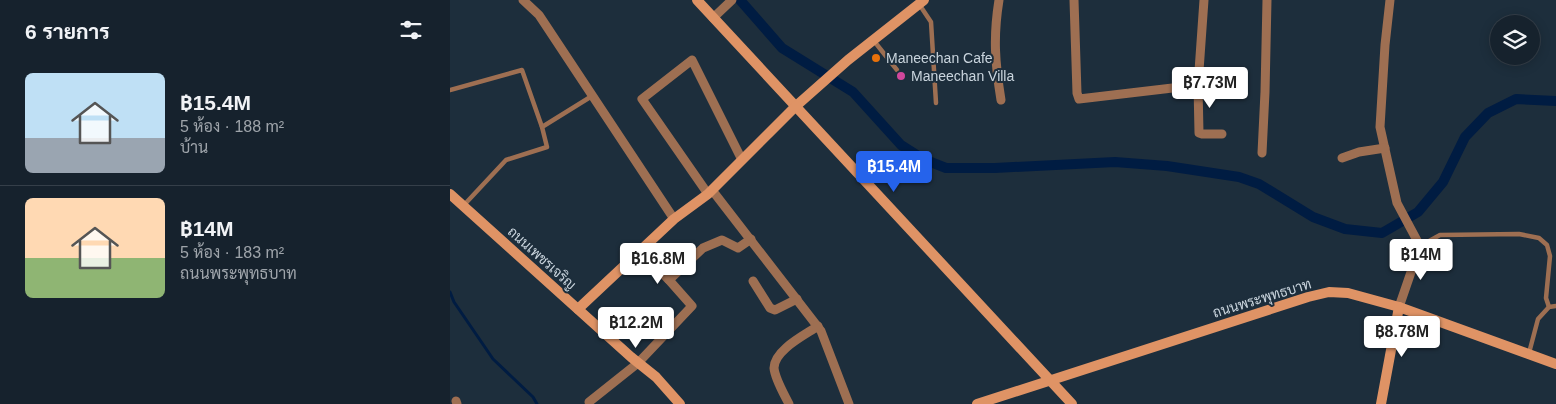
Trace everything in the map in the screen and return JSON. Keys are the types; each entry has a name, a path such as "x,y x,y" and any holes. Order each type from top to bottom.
{"street":[{"path":"523,0 539,15 674,219"},
{"path":"696,0 716,15 796,106 1072,404"},
{"path":"716,15 732,0"},
{"path":"999,0 994,58 1001,100"},
{"path":"1074,0 1077,94 1079,99 1198,85"},
{"path":"1204,0 1198,85 1200,133 1222,134"},
{"path":"1262,153 1266,92 1267,0"},
{"path":"1381,404 1399,307 1420,246 1397,203 1380,127 1390,0"},
{"path":"578,309 674,219 710,192 796,106 848,60 921,2"},
{"path":"742,160 692,60 642,99 710,192 751,239 818,326 849,404"},
{"path":"1342,158 1359,152 1385,148"},
{"name":"ถนนเพชรเจริญ","path":"450,194 656,377 680,404"},
{"path":"669,280 709,244 722,240 738,248 751,239"},
{"path":"589,402 638,363 692,306 641,251"},
{"path":"753,281 770,308 775,310 797,299"},
{"name":"ถนนพระพุทธบาท","path":"976,404 1308,296 1329,292 1348,293 1399,307 1556,364"},
{"path":"789,404 774,370 777,357 787,347 818,326"}],"lane":[{"path":"921,2 931,22 936,103"},
{"path":"873,40 897,70"},
{"path":"450,90 522,70 547,147 506,160 463,206"},
{"path":"542,127 592,95"},
{"path":"1420,246 1440,235 1519,234 1539,238 1548,245 1550,256 1546,298 1548,307"},
{"path":"1529,354 1538,319 1548,307 1556,306"}],"waterway":[{"path":"740,0 782,48 853,92 901,145 923,159 946,168 995,168 1115,162 1167,166 1239,177 1259,184 1313,217 1345,229 1382,233 1418,212 1443,182 1465,137 1488,113 1516,99 1556,101"},
{"path":"450,292 454,302 493,359 533,397 537,404"}],"place":[{"name":"Maneechan Cafe","path":"876,58"},
{"name":"Maneechan Villa","path":"901,76"}]}
